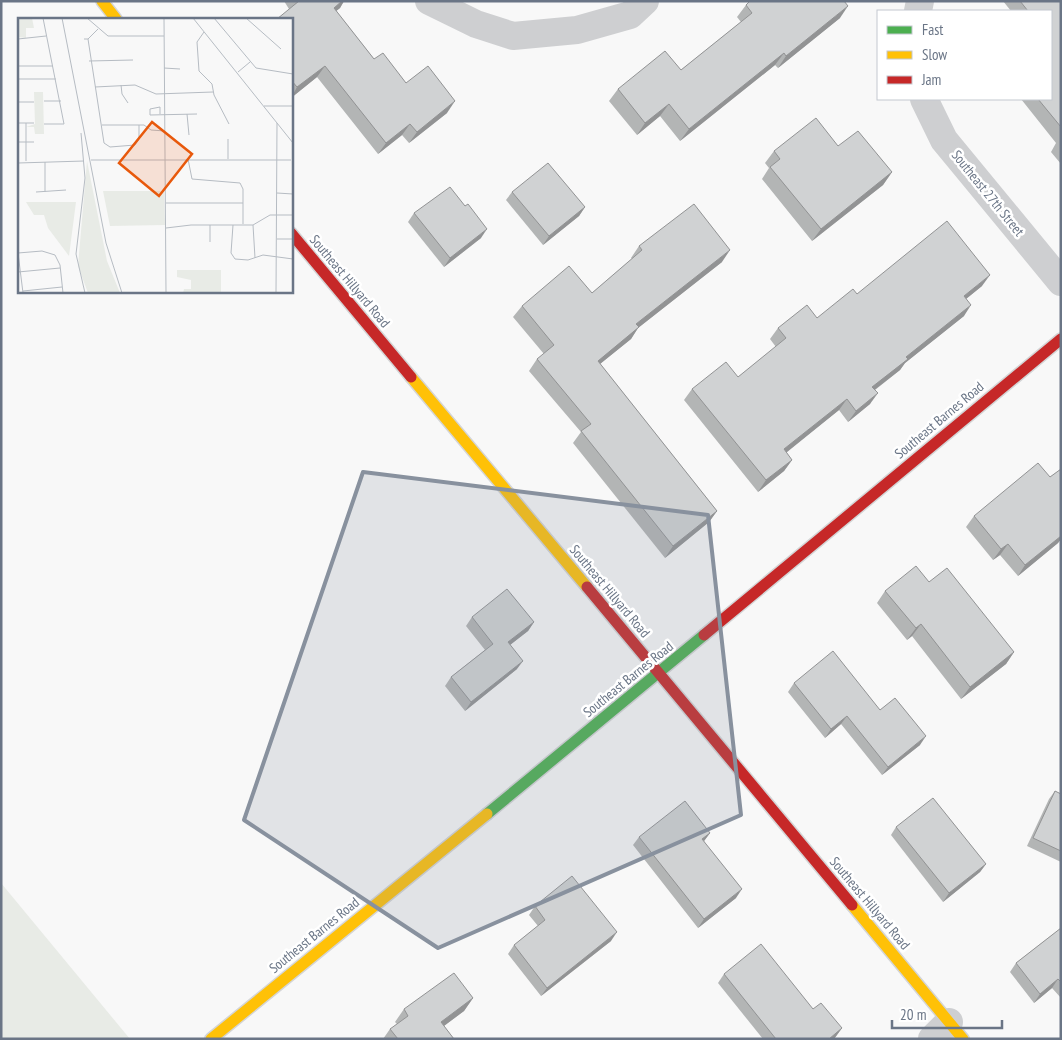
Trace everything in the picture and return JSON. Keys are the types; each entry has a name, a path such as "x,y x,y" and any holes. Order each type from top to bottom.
{"street":[{"path":"102,1 115,18"},
{"path":"429,1 476,24 513,36 577,30 630,15 646,1"},
{"name":"Southeast 27th Street","path":"924,100 944,140 1061,282"},
{"name":"Southeast Hillyard Road","path":"292,235 659,673 948,1033"},
{"name":"Southeast Barnes Road","path":"211,1039 659,673 1061,339"}],"highlighted area":[{"path":"363,472 708,515 741,815 438,948 244,820"}],"shaded area":[{"path":"1,883 130,1039 1,1039"}],"building":[{"path":"299,1 342,1 334,8 374,59 383,53 406,83 428,66 455,101 417,132 410,124 386,143 325,66 297,87 292,81 292,18 278,18"},
{"path":"750,1 844,1 848,6 786,56 784,53 689,129 669,104 645,123 618,89 665,51 681,70 752,13 746,5"},
{"path":"1020,1 1061,1 1061,127 1039,100 1052,100 1052,10 1027,10"},
{"path":"816,118 838,146 858,131 892,172 821,229 770,167 780,159 774,151"},
{"path":"548,163 585,207 549,236 512,192"},
{"path":"450,187 465,206 468,204 487,229 450,258 414,213"},
{"path":"694,204 730,250 636,324 639,327 598,361 717,511 673,546 581,431 591,424 537,359 554,345 522,306 569,266 592,293 642,250 639,246"},
{"path":"947,221 990,275 964,296 971,305 872,387 878,393 856,411 847,399 784,449 792,460 766,480 692,389 726,362 738,377 786,338 778,328 807,305 817,318 853,289 857,294"},
{"path":"1038,463 1050,477 1061,469 1061,536 1025,565 1008,544 1001,549 974,516"},
{"path":"916,566 929,582 947,568 1014,652 970,687 921,624 916,628 885,591"},
{"path":"507,589 534,622 508,642 523,661 471,702 451,677 493,644 472,617"},
{"path":"833,651 880,710 895,698 926,736 888,767 847,716 831,729 794,683"},
{"path":"1055,791 1061,794 1061,851 1033,838"},
{"path":"933,798 986,864 949,893 896,827"},
{"path":"685,801 710,833 702,839 742,889 704,919 639,837"},
{"path":"572,876 617,932 547,988 514,945 545,920 535,906"},
{"path":"1061,928 1061,982 1058,979 1040,994 1016,963"},
{"path":"761,944 813,1009 821,1003 842,1028 829,1039 776,1039 724,974"},
{"path":"454,973 473,998 441,1022 454,1039 398,1039 390,1029 408,1016 404,1009"}],"traffic: fast":[{"path":"487,814 704,635"}],"traffic: slow":[{"path":"102,1 115,18"},
{"path":"411,377 587,587"},
{"path":"211,1039 487,814"},
{"path":"852,905 963,1039"}],"traffic: jam":[{"path":"292,234 411,377"},
{"path":"704,635 1061,339"},
{"path":"587,587 852,905"}]}
